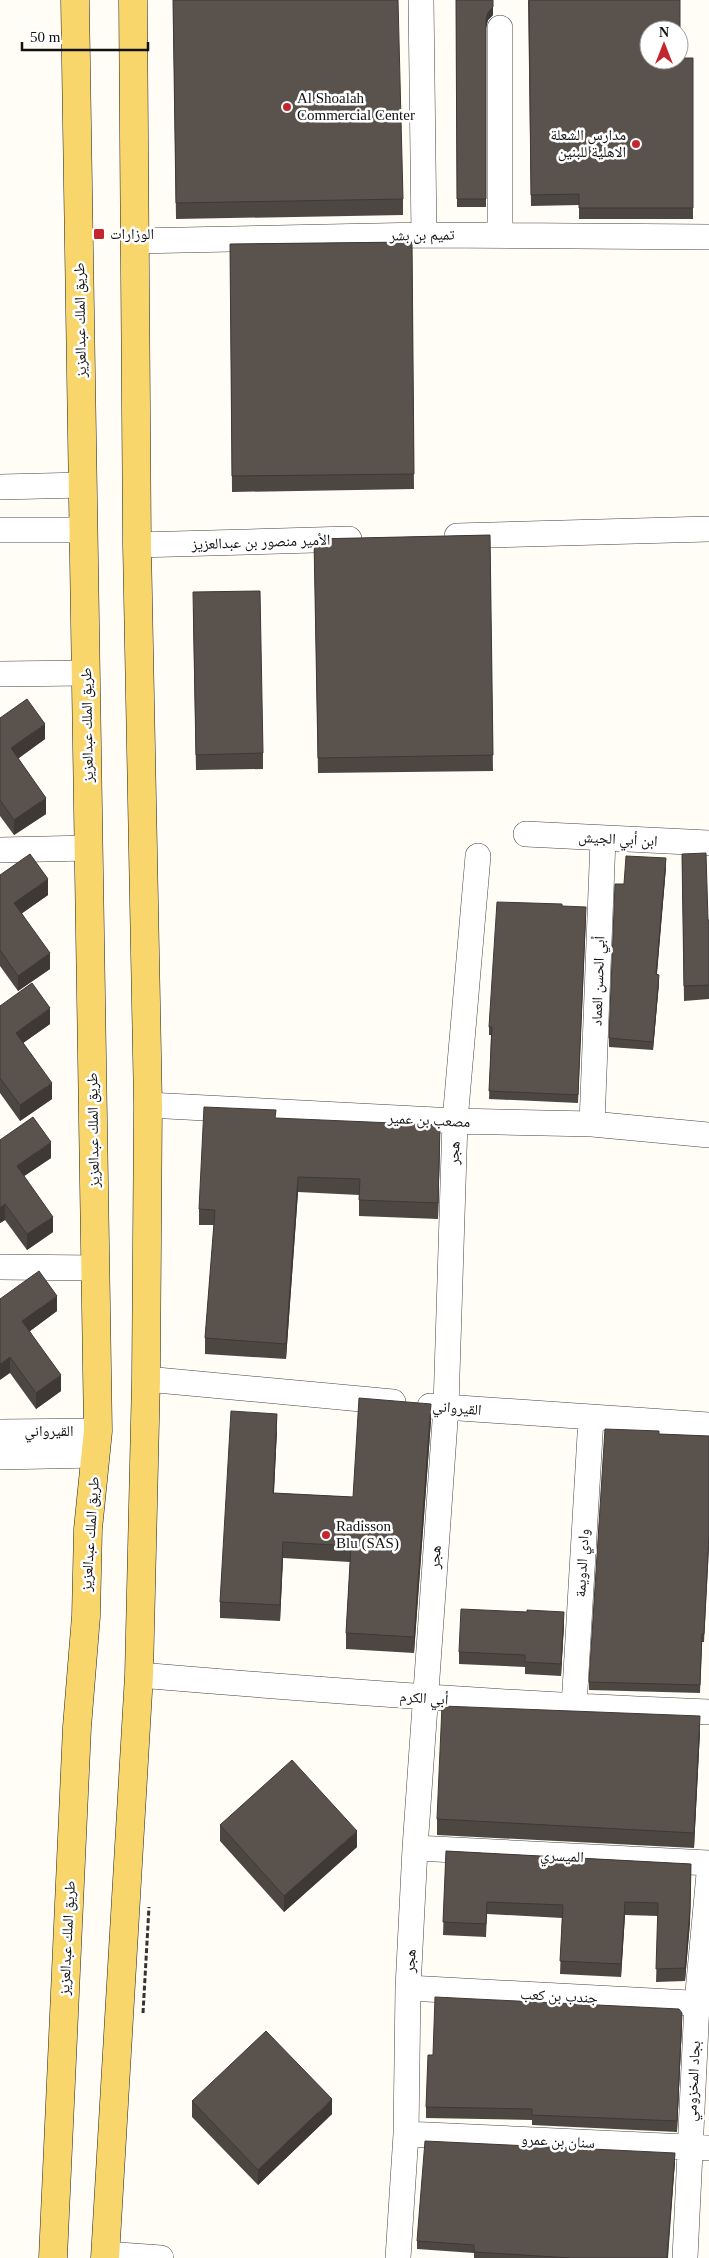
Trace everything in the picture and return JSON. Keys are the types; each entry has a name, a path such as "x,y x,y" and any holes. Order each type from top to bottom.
{"main road":[{"name":"طريق الملك عبدالعزيز","path":"53,2258 77,1727 86,1616 88,1528 97,1443 96,1268 75,0"},
{"path":"105,2256 139,1675 146,1379 148,1105 137,545 133,0"}],"street":[{"path":"421,0 424,235"},
{"path":"500,28 500,235"},
{"name":"تميم بن بشر","path":"135,241 424,235 709,238"},
{"path":"0,487 83,486"},
{"path":"435,537 709,529"},
{"path":"0,530 83,530"},
{"name":"الأمير منصور بن عبدالعزيز","path":"137,545 375,539"},
{"path":"0,674 86,673"},
{"name":"ابن أبي الجيش","path":"526,834 709,843"},
{"name":"أبي الحسن العماد","path":"592,1124 603,839"},
{"path":"0,850 88,848"},
{"name":"هجر","path":"398,2258 406,2134 408,1988 415,1848 424,1698 446,1407 456,1121 478,856"},
{"name":"مصعب بن عمير","path":"148,1105 456,1121 592,1124 709,1135"},
{"path":"0,1267 96,1268"},
{"name":"القيرواني","path":"146,1379 446,1407 709,1425"},
{"name":"وادي الدويمة","path":"574,1707 591,1418"},
{"name":"القيرواني","path":"0,1432 97,1443"},
{"name":"القيرواني","path":"0,1457 97,1443"},
{"name":"أبي الكرم","path":"139,1675 424,1698 574,1707 709,1712"},
{"name":"الميسري","path":"415,1848 709,1863"},
{"name":"بجاد المخزومي","path":"685,2258 699,2148 709,1874"},
{"name":"جندب بن كعب","path":"408,1988 703,2004"},
{"name":"سنان بن عمرو","path":"406,2134 699,2148"},
{"path":"105,2256 161,2258"}],"building":[{"name":"Al Shoalah Commercial Center","path":"173,0 398,0 403,199 176,203"},
{"path":"456,0 493,0 493,7 488,12 486,20 486,199 457,199"},
{"name":"مدارس الشعلة الاهلية للبنين","path":"529,0 680,0 680,20 639,20 639,70 689,70 689,58 693,58 693,208 579,208 579,194 531,195"},
{"path":"412,242 414,474 232,476 230,244"},
{"path":"490,535 493,755 318,758 314,539"},
{"path":"260,591 263,753 196,755 193,592"},
{"path":"27,699 45,724 11,748 46,798 14,820 0,800 0,718"},
{"path":"706,853 709,985 684,986 682,854"},
{"path":"30,854 48,879 14,903 50,953 18,976 0,950 0,875"},
{"path":"626,856 666,858 656,974 659,975 653,1042 609,1038 615,884 624,884"},
{"path":"497,902 562,904 562,906 586,907 578,1095 489,1091 492,1027 489,1027"},
{"path":"32,983 50,1008 16,1033 52,1083 20,1105 0,1078 0,1006"},
{"path":"204,1107 276,1110 275,1118 440,1125 438,1203 359,1200 360,1179 298,1177 286,1344 205,1338 215,1210 199,1209"},
{"path":"33,1117 51,1142 17,1166 53,1217 27,1234 5,1204 0,1208 0,1140"},
{"path":"39,1271 57,1296 22,1321 61,1375 36,1393 10,1357 0,1364 0,1299"},
{"name":"Radisson Blu (SAS)","path":"359,1398 431,1404 414,1637 346,1633 351,1546 283,1542 280,1605 220,1602 231,1411 277,1414 273,1493 353,1497"},
{"path":"605,1429 659,1431 659,1434 709,1436 709,1537 700,1685 589,1682"},
{"path":"461,1609 564,1612 561,1664 525,1662 525,1655 459,1652"},
{"path":"442,1706 700,1716 694,1833 437,1819"},
{"path":"292,1760 357,1831 284,1896 220,1825"},
{"path":"446,1851 691,1864 690,1909 685,1968 656,1969 658,1903 625,1902 621,1964 560,1961 563,1905 487,1902 486,1924 443,1922"},
{"path":"435,1997 679,2009 682,2013 677,2121 532,2115 532,2109 426,2107 428,2055 433,2055"},
{"path":"266,2031 332,2099 258,2170 192,2101"},
{"path":"425,2141 675,2153 667,2258 571,2258 474,2252 474,2245 417,2241"}],"place":[{"name":"Al Shoalah Commercial Center","path":"287,107"},
{"name":"مدارس الشعلة الاهلية للبنين","path":"636,144"},
{"name":"الوزارات","path":"99,234"},
{"name":"Radisson Blu (SAS)","path":"326,1535"}]}
